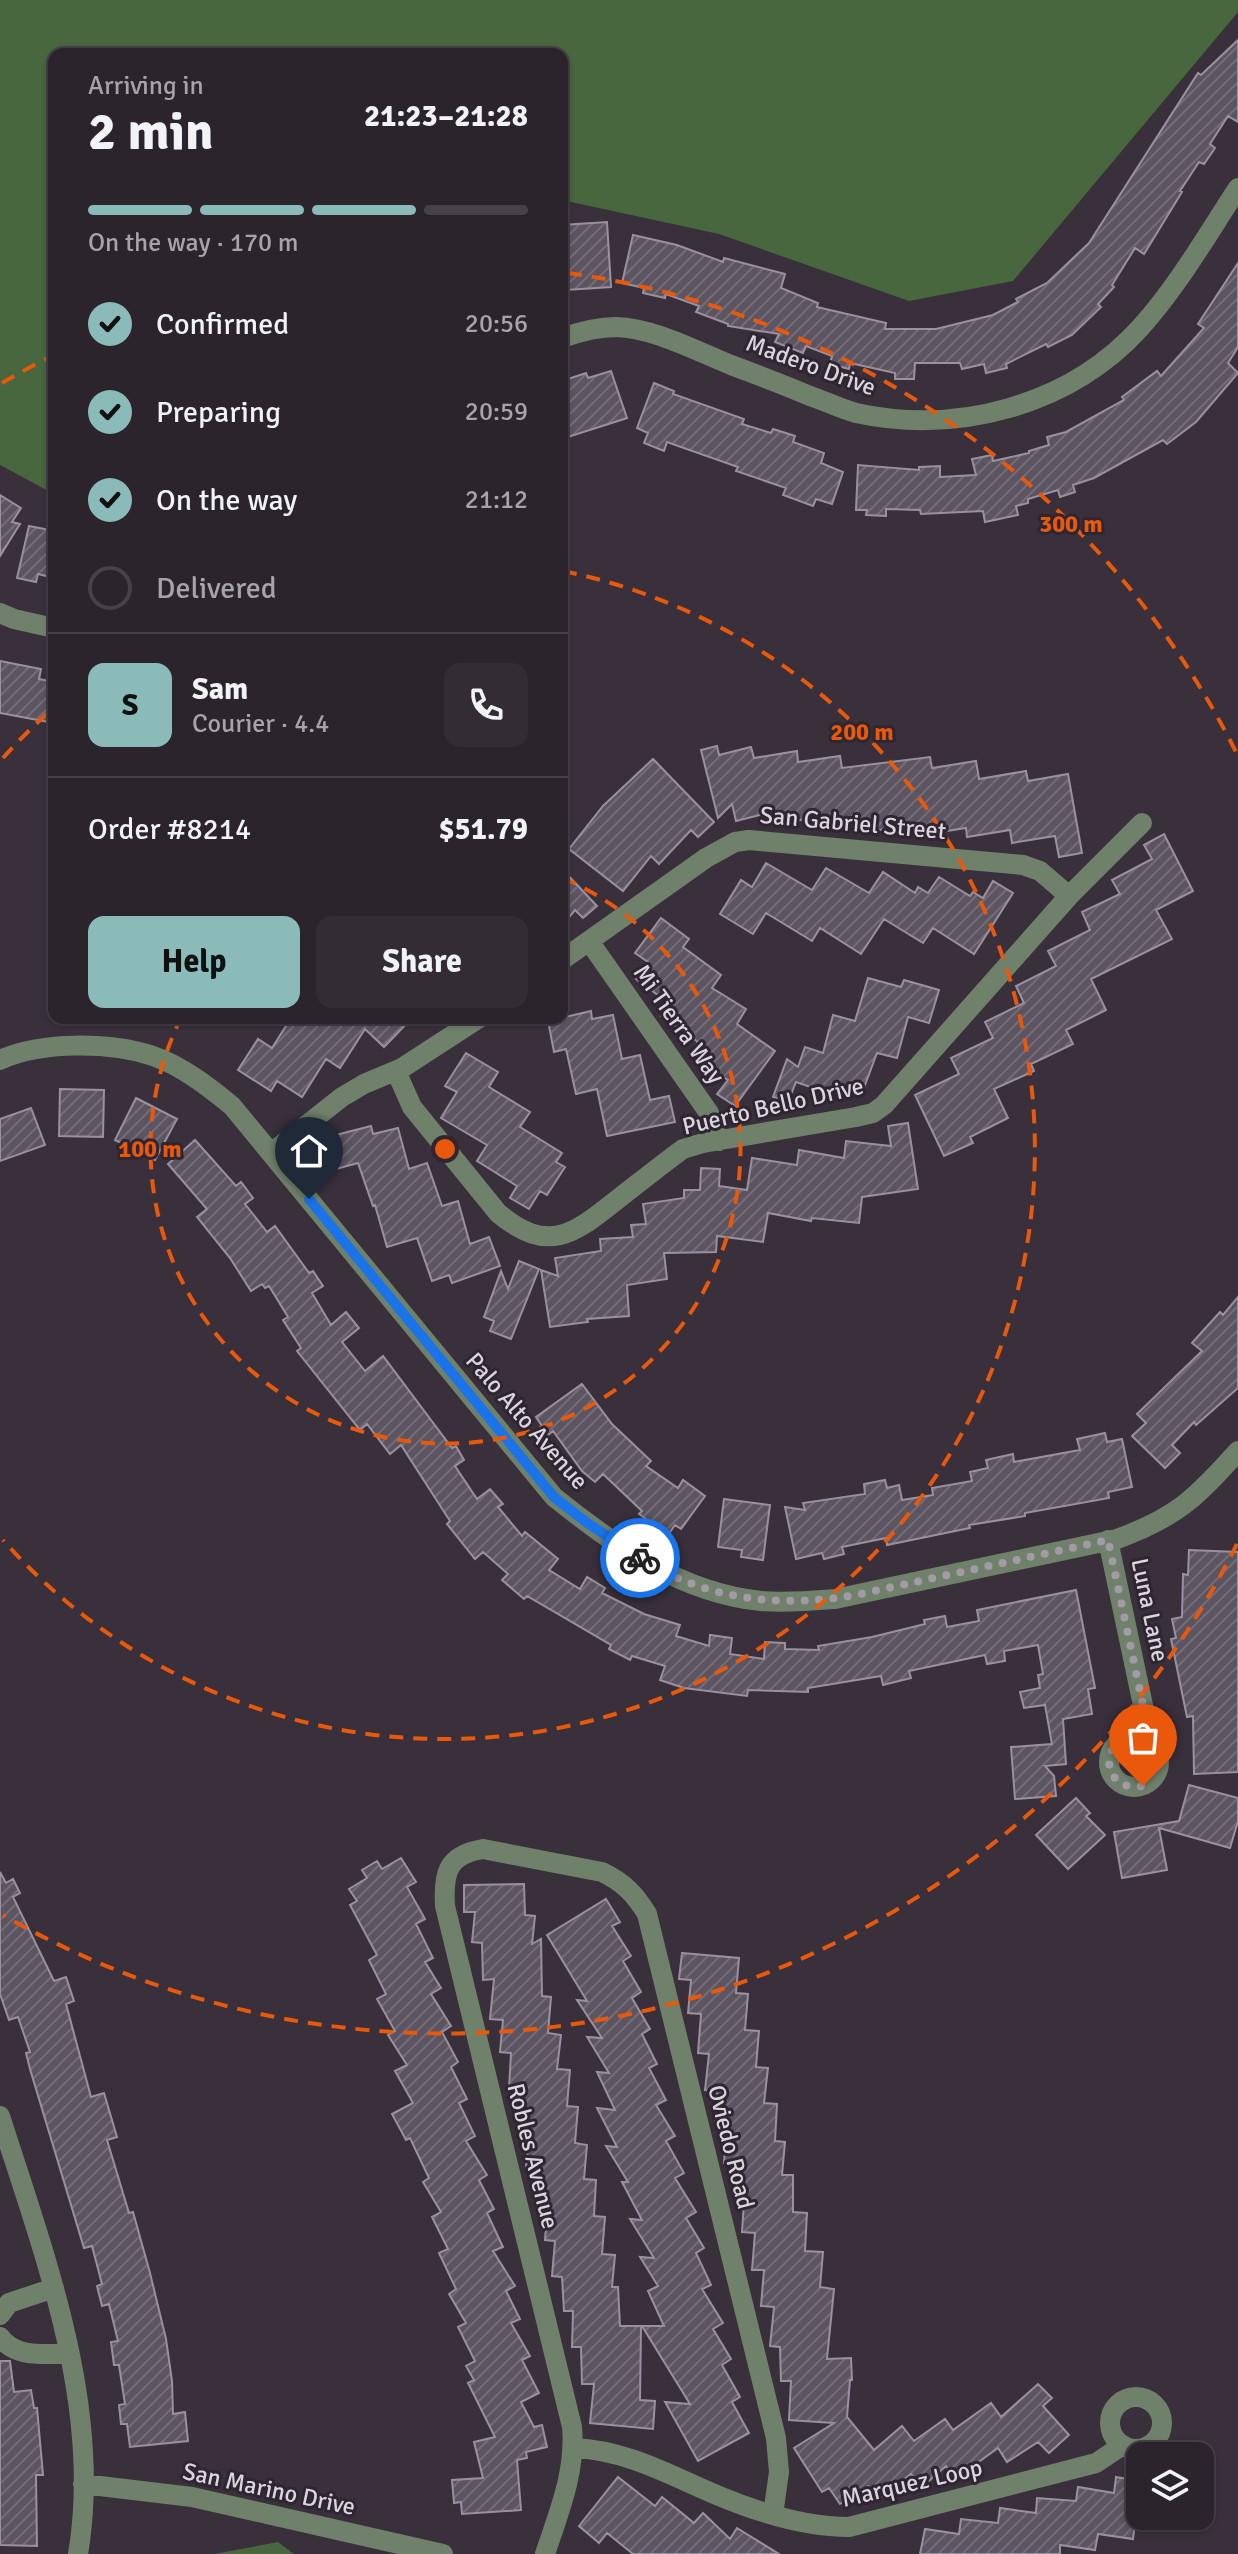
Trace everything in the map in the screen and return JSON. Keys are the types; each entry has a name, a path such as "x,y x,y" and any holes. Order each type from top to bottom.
{"street":[{"name":"Madero Drive","path":"568,336 590,329 617,327 678,344 852,412 931,422 975,416 1011,408 1052,392 1086,374 1113,354 1159,306 1238,188"},
{"path":"0,613 48,627"},
{"name":"Puerto Bello Drive","path":"396,1071 412,1107 498,1213 527,1232 547,1236 582,1228 683,1149 873,1113 897,1094 1069,896 1142,823"},
{"name":"San Gabriel Street","path":"568,956 706,858 735,842 749,840 1023,865 1040,871 1069,896"},
{"name":"Mi Tierra Way","path":"589,941 709,1113 719,1141"},
{"path":"271,1153 342,1097 396,1071 470,1024"},
{"name":"Palo Alto Avenue","path":"0,1060 46,1049 82,1046 121,1049 155,1057 208,1087 232,1106 554,1497 667,1575 717,1593 759,1601 808,1601 865,1593 1108,1540 1153,1525 1183,1508 1238,1451"},
{"name":"Luna Lane","path":"1108,1540 1144,1710 1143,1738"},
{"name":"Robles Avenue","path":"542,1860 483,1849 465,1852 450,1866 444,1880 445,1906 572,2427 574,2448 571,2475 545,2554"},
{"name":"Oviedo Road","path":"542,1860 602,1872 619,1880 647,1914 776,2438 779,2472 773,2515"},
{"path":"0,2116 54,2288 70,2354 77,2398 83,2484 78,2554"},
{"path":"0,2315 9,2303 54,2288"},
{"path":"0,2337 17,2352 70,2354"},
{"name":"Marquez Loop","path":"574,2448 595,2449 641,2461 718,2496 773,2515 823,2527 849,2527 1096,2463 1123,2445"},
{"name":"San Marino Drive","path":"83,2484 192,2497 443,2554"}],"green space":[{"path":"0,0 1238,0 1238,12 1013,281 909,301 719,234 568,201 568,48 48,48 48,491 0,465"},
{"path":"278,2542 294,2554 214,2554"}],"building":[{"path":"1238,40 1238,122 1228,116 1210,144 1215,148 1204,164 1199,162 1144,254 1135,248 1112,285 1114,287 1098,304 1101,307 1072,335 1006,364 1007,368 986,373 984,364 962,369 960,363 915,363 914,379 895,379 895,373 850,363 849,369 830,364 832,356 806,346 803,353 775,342 779,334 728,326 696,312 699,306 666,294 665,298 643,293 644,288 622,283 633,235 677,245 723,262 724,258 785,274 781,288 818,303 817,307 886,323 885,329 936,329 993,315 1047,283 1089,243 1198,73 1201,75"},
{"path":"607,222 611,287 568,290 568,225"},
{"path":"1238,263 1238,347 1228,363 1238,373 1196,422 1167,444 1163,440 1094,478 1073,485 1075,492 1060,497 1058,490 1028,499 1028,503 1016,506 1018,515 985,522 983,511 921,514 920,510 886,509 886,516 866,515 867,510 856,510 858,465 919,470 919,467 940,466 940,477 976,475 972,459 992,455 993,461 1029,453 1049,445 1047,437 1066,432 1124,400 1122,397 1157,371 1161,376 1204,328 1198,324"},
{"path":"611,371 627,418 568,437 568,379 586,373 588,378"},
{"path":"654,383 674,391 673,394 744,419 742,424 795,436 793,442 824,453 821,463 843,472 832,504 816,499 813,506 783,495 786,488 667,442 664,451 644,443 648,433 637,428"},
{"path":"0,495 21,508 12,522 20,524 0,556"},
{"path":"29,526 48,530 48,576 38,574 36,582 17,578"},
{"path":"0,661 41,669 39,679 48,681 48,722 0,713"},
{"path":"717,746 719,755 751,747 754,758 797,751 798,762 840,756 842,768 930,757 932,768 976,761 979,779 1026,771 1028,781 1068,774 1082,853 1059,857 1055,836 1012,843 1010,830 967,837 966,828 921,835 919,823 874,831 872,820 828,827 826,816 782,823 780,810 736,821 732,804 718,818 701,750"},
{"path":"653,759 714,822 698,837 691,830 659,864 651,856 623,891 569,849 603,806"},
{"path":"1164,834 1193,891 1156,910 1172,939 1091,979 1106,1010 1066,1030 1073,1044 1031,1064 1034,1071 994,1089 1008,1118 970,1137 973,1143 944,1156 915,1095 959,1074 951,1058 993,1038 985,1022 1024,1003 1016,986 1056,966 1048,951 1090,930 1082,912 1120,894 1112,880 1152,859 1144,845"},
{"path":"766,863 812,890 826,868 869,893 883,872 915,893 918,887 928,893 939,877 970,896 973,892 983,898 993,881 1013,893 974,954 933,928 923,943 884,919 861,954 820,928 812,941 766,913 753,934 720,914 741,880 752,887"},
{"path":"568,875 597,906 583,918 575,910 568,919"},
{"path":"661,918 689,939 683,947 721,975 712,988 746,1009 737,1024 775,1051 735,1106 717,1094 728,1080 689,1056 698,1042 661,1016 670,1004 636,979 648,962 635,953"},
{"path":"868,978 901,987 904,980 939,990 929,1023 908,1017 897,1058 877,1053 862,1093 835,1083 831,1094 796,1082 788,1102 773,1097 787,1059 798,1067 805,1047 823,1053 833,1015 855,1021"},
{"path":"591,1011 592,1019 613,1015 622,1059 640,1055 650,1100 669,1096 675,1122 607,1136 597,1089 576,1094 566,1049 554,1052 549,1024 568,1024 568,1016"},
{"path":"287,1024 406,1024 384,1047 365,1029 340,1068 326,1059 302,1097 277,1081 271,1091 238,1070 258,1039 272,1048"},
{"path":"466,1053 498,1072 489,1087 530,1112 520,1127 562,1153 556,1162 565,1167 547,1195 540,1191 529,1209 510,1198 517,1186 477,1161 487,1145 441,1118 457,1092 445,1086"},
{"path":"60,1089 104,1090 103,1137 59,1136"},
{"path":"136,1098 177,1119 155,1160 115,1140"},
{"path":"31,1108 45,1145 0,1161 0,1119"},
{"path":"908,1123 918,1189 862,1197 859,1223 812,1218 811,1221 768,1213 763,1242 717,1236 716,1252 664,1253 667,1279 627,1285 629,1316 587,1319 588,1322 550,1327 541,1270 558,1276 555,1258 601,1251 600,1239 633,1237 631,1225 646,1224 643,1204 684,1198 684,1190 700,1190 701,1168 720,1169 719,1186 747,1190 752,1158 797,1165 799,1150 844,1158 846,1141 891,1146 888,1126"},
{"path":"371,1126 373,1134 398,1128 409,1169 427,1163 442,1206 458,1201 470,1244 489,1237 500,1266 452,1283 449,1275 432,1281 417,1238 387,1247 358,1163 336,1169 328,1137"},
{"path":"195,1140 236,1186 241,1182 253,1198 245,1204 267,1232 275,1226 309,1273 313,1271 323,1286 312,1293 331,1325 346,1312 359,1328 342,1342 365,1371 383,1356 452,1448 456,1446 464,1460 455,1466 477,1499 490,1489 503,1504 498,1507 522,1536 525,1532 558,1559 549,1570 580,1589 587,1577 605,1588 602,1593 644,1614 680,1625 676,1636 709,1646 710,1635 732,1638 730,1654 764,1659 765,1642 785,1643 785,1649 819,1650 818,1646 872,1637 945,1616 947,1627 979,1621 977,1610 1076,1590 1095,1688 1088,1689 1092,1714 1063,1719 1066,1764 1045,1766 1054,1776 1056,1796 1015,1799 1011,1747 1052,1744 1045,1705 1024,1708 1020,1692 1040,1688 1038,1675 1043,1674 1038,1645 1004,1651 1005,1661 987,1664 985,1655 909,1671 911,1678 883,1685 881,1676 808,1688 808,1692 748,1690 747,1696 684,1688 660,1680 665,1666 632,1656 630,1660 609,1649 611,1645 527,1596 524,1599 502,1580 508,1574 483,1552 475,1559 447,1524 450,1521 401,1445 390,1454 367,1424 360,1430 297,1351 301,1348 283,1320 288,1317 269,1286 265,1288 262,1284 251,1291 230,1258 197,1217 207,1209 168,1164"},
{"path":"519,1261 539,1269 511,1339 490,1331 494,1321 484,1317 501,1271 508,1289"},
{"path":"1238,1297 1238,1388 1196,1425 1194,1422 1172,1445 1180,1453 1165,1468 1132,1436 1146,1423 1137,1414 1202,1351 1192,1343"},
{"path":"582,1384 612,1424 651,1461 646,1466 678,1488 683,1480 705,1496 681,1529 675,1525 668,1535 639,1514 642,1511 603,1474 595,1482 582,1471 553,1431 548,1435 536,1417"},
{"path":"1105,1433 1107,1442 1122,1439 1132,1487 1108,1492 1109,1498 1025,1513 1025,1516 969,1525 970,1528 887,1545 886,1538 842,1547 844,1554 824,1559 822,1553 796,1559 785,1507 805,1510 803,1503 865,1494 864,1484 885,1480 887,1488 899,1485 902,1500 933,1495 932,1488 972,1481 970,1472 988,1468 986,1460 1013,1454 1014,1462 1080,1450 1077,1439"},
{"path":"724,1499 770,1505 763,1560 741,1557 742,1550 718,1547"},
{"path":"1189,1550 1238,1552 1238,1772 1194,1774 1193,1716 1187,1717 1171,1639 1176,1638 1172,1619 1182,1617 1183,1574 1188,1575"},
{"path":"1189,1785 1238,1798 1238,1821 1230,1848 1159,1828 1167,1870 1122,1878 1114,1832 1179,1821"},
{"path":"1076,1798 1090,1813 1086,1816 1105,1835 1068,1869 1036,1835"},
{"path":"401,1858 416,1882 407,1887 425,1919 416,1924 433,1958 425,1962 441,1988 431,1994 451,2026 442,2032 458,2062 451,2067 467,2099 459,2103 475,2136 466,2141 487,2175 479,2180 494,2209 487,2213 503,2247 493,2251 515,2286 506,2291 520,2319 511,2323 530,2356 522,2360 539,2393 521,2402 534,2427 542,2425 547,2447 526,2452 527,2458 517,2460 521,2510 462,2514 461,2502 454,2503 452,2480 483,2478 474,2442 495,2437 468,2383 474,2380 466,2366 475,2361 458,2327 466,2323 449,2294 456,2289 439,2253 448,2249 432,2217 441,2212 423,2182 429,2178 410,2138 406,2140 392,2114 413,2103 395,2071 407,2065 388,2035 395,2031 377,1999 386,1994 369,1960 377,1955 350,1905 357,1901 349,1889 367,1878 362,1870 377,1861 382,1869"},
{"path":"0,1872 6,1883 13,1879 20,1893 13,1897 54,1981 66,1977 74,2001 66,2004 91,2097 104,2093 117,2137 107,2140 129,2213 133,2212 166,2339 173,2414 185,2412 188,2441 130,2447 127,2424 121,2424 119,2405 125,2404 119,2365 114,2365 111,2342 118,2341 109,2304 102,2306 97,2286 102,2284 92,2246 84,2248 30,2069 26,2053 30,2052 18,2017 9,2020 0,1994"},
{"path":"524,1884 525,1915 535,1916 532,1944 541,1939 542,1996 551,1997 548,2033 561,2035 557,2069 570,2070 567,2106 578,2107 575,2143 587,2145 584,2179 596,2180 594,2216 605,2217 602,2254 615,2255 612,2287 618,2287 620,2326 641,2326 640,2400 655,2401 653,2429 590,2423 594,2384 582,2384 581,2347 572,2347 573,2311 564,2311 562,2277 552,2276 555,2241 545,2240 548,2200 537,2200 539,2167 526,2166 530,2131 517,2130 520,2090 509,2089 511,2053 500,2052 503,2020 490,2019 494,1979 483,1980 482,1943 472,1942 475,1912 464,1912 464,1885"},
{"path":"606,1899 620,1922 612,1926 631,1956 623,1961 641,1992 632,1998 650,2029 642,2034 657,2064 649,2068 666,2100 656,2105 675,2136 666,2141 684,2173 675,2178 696,2212 686,2218 704,2248 696,2253 711,2285 702,2289 723,2323 713,2329 731,2359 722,2365 740,2397 732,2402 749,2433 698,2461 665,2402 690,2404 642,2326 664,2326 648,2291 658,2286 640,2257 654,2258 630,2219 642,2220 622,2182 628,2182 606,2146 617,2147 597,2108 615,2110 597,2072 609,2073 587,2037 602,2038 577,2000 587,2001 547,1935"},
{"path":"682,1953 739,1958 736,1993 748,1994 745,2030 759,2031 756,2067 768,2068 764,2103 777,2104 775,2141 785,2142 782,2175 793,2175 793,2212 807,2213 805,2251 823,2252 820,2287 834,2289 827,2359 851,2358 852,2380 847,2417 874,2450 902,2426 914,2441 945,2419 953,2430 991,2403 1001,2417 1038,2384 1052,2398 1043,2406 1069,2435 1049,2453 1038,2442 1007,2462 998,2448 955,2479 946,2466 922,2487 911,2474 879,2499 868,2486 840,2504 829,2488 822,2492 794,2448 834,2423 789,2420 791,2381 781,2381 780,2347 770,2346 774,2307 761,2306 764,2270 752,2270 755,2233 742,2232 744,2202 735,2202 735,2164 724,2163 727,2123 715,2123 717,2091 705,2090 709,2054 698,2053 701,2014 688,2013 691,1980 679,1979"},
{"path":"0,2361 10,2361 14,2392 31,2390 34,2408 37,2408 43,2475 36,2475 37,2546 0,2545"},
{"path":"618,2477 655,2506 662,2497 694,2523 703,2513 730,2539 737,2528 779,2554 633,2554 607,2533 599,2543 579,2526"},
{"path":"1116,2477 1126,2479 1126,2530 1134,2530 1133,2539 1098,2534 1095,2550 1060,2545 1060,2554 920,2554 925,2529 959,2534 961,2519 998,2523 1000,2508 1036,2513 1037,2498 1076,2501 1078,2487 1114,2493"}],"way so far":[{"path":"640,1558 667,1575 717,1593 759,1601 794,1602 835,1599 1108,1540 1145,1726 1143,1738 1127,1738 1114,1746 1110,1753 1110,1769 1125,1786 1143,1786"}],"route":[{"path":"309,1199 554,1497 640,1558"}]}
